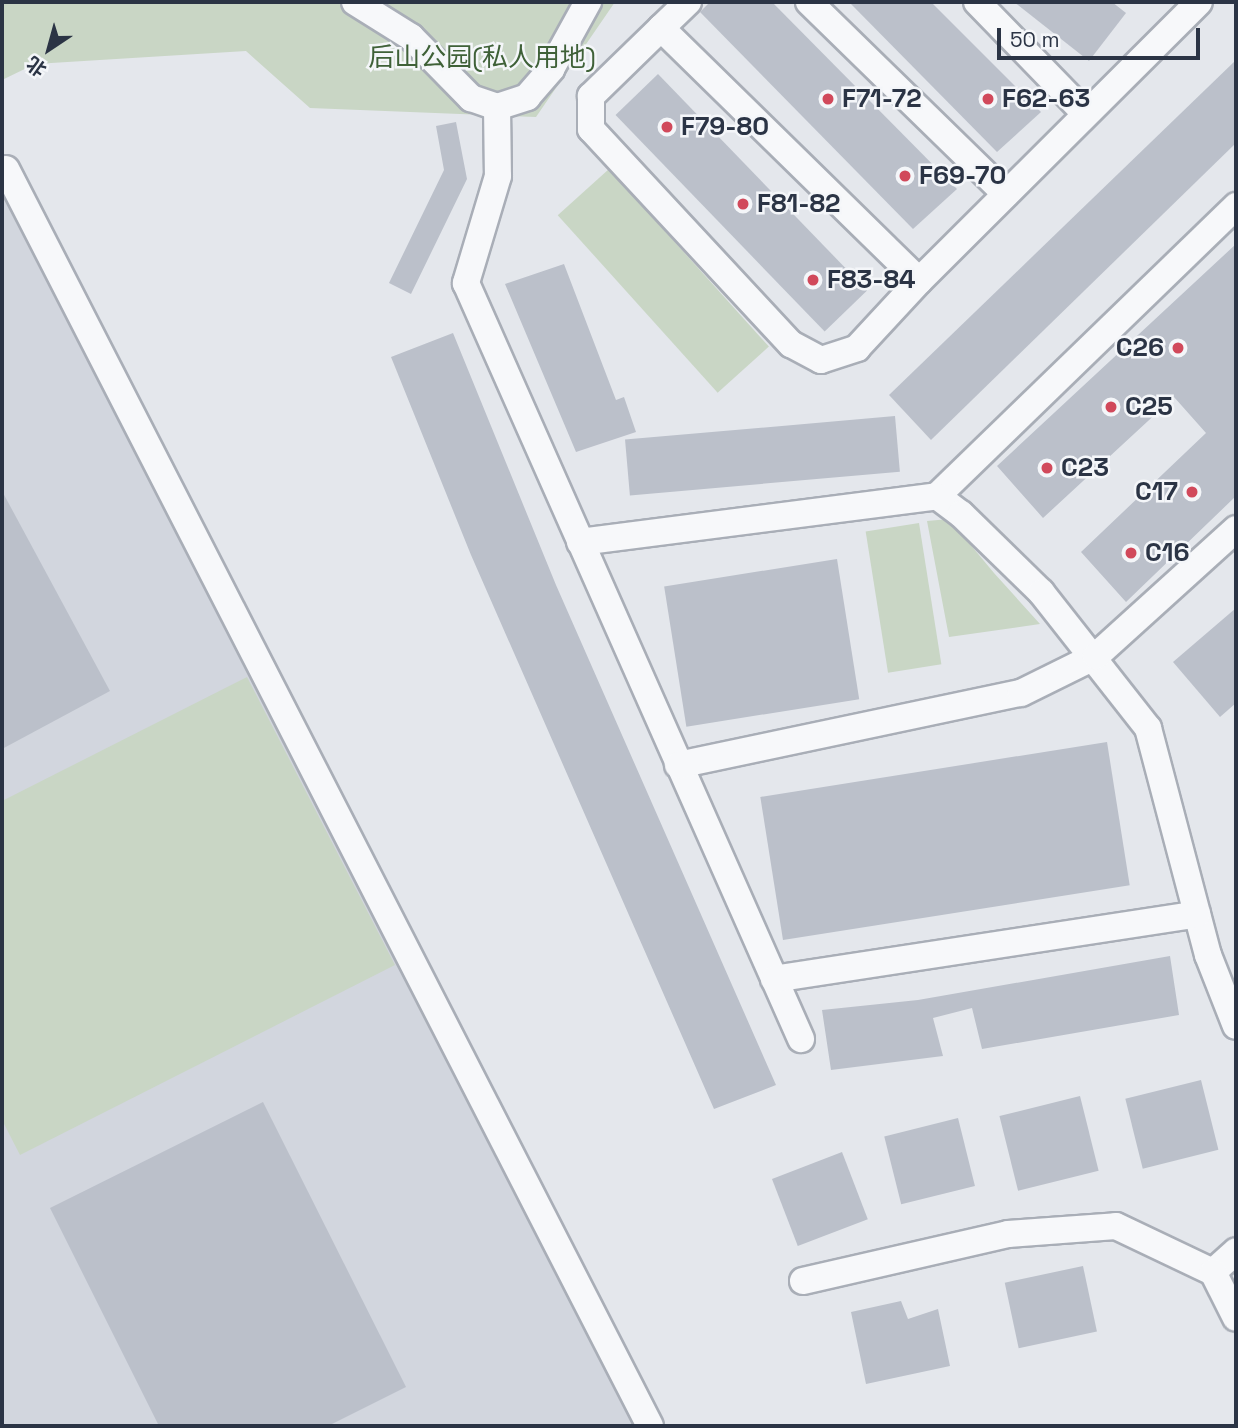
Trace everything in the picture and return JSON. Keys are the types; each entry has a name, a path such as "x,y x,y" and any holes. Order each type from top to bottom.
{"street":[{"path":"355,2 411,37 471,98 497,107 527,97 543,79 588,2"},
{"path":"688,2 591,96 591,129 791,344 821,360 857,348 919,281 1199,2"},
{"path":"808,2 1006,194"},
{"path":"976,2 1086,114"},
{"path":"661,28 919,281"},
{"path":"497,107 498,176 466,283 801,1039"},
{"path":"6,169 650,1426"},
{"path":"580,542 937,496 1236,206"},
{"path":"937,496 1031,582 1096,656 1148,728 1197,914 1236,1026"},
{"path":"678,765 1021,693 1096,656 1236,529"},
{"path":"774,979 1197,914"},
{"path":"803,1282 1008,1234 1116,1226 1213,1272 1236,1318"},
{"path":"1213,1272 1236,1251"}],"shaded area":[{"path":"2,171 650,1426 2,1426"}],"green space":[{"name":"后山公园(私人用地)","path":"2,2 615,2 536,117 310,108 246,51 35,64 2,80"},
{"path":"609,169 769,347 718,393 558,215"},
{"path":"949,519 1040,624 949,637 927,521"},
{"path":"919,523 941,664 888,673 866,531"},
{"path":"247,677 395,965 20,1155 2,1120 2,801"}],"building":[{"path":"710,2 772,2 957,189 913,229 700,12"},
{"path":"849,2 931,2 1041,112 997,152"},
{"path":"1014,2 1112,2 1126,13 1089,61"},
{"path":"1236,60 1236,143 931,440 889,395"},
{"path":"658,74 867,291 825,332 616,115"},
{"path":"456,122 467,179 411,294 389,283 444,170 436,126"},
{"path":"1236,244 1236,496 1126,602 1081,552 1206,433 1174,397 1043,518 997,466"},
{"path":"564,264 616,400 624,397 636,432 576,452 505,284"},
{"path":"453,333 556,585 776,1085 714,1109 471,555 391,357"},
{"path":"895,416 900,472 630,495 625,440"},
{"path":"2,491 110,691 2,749"},
{"path":"837,559 859,699 686,727 664,586"},
{"path":"1236,608 1236,703 1220,717 1173,662"},
{"path":"1107,742 1130,885 783,940 760,797"},
{"path":"1170,956 1179,1015 982,1049 972,1008 933,1018 943,1056 831,1070 822,1010 918,1000"},
{"path":"1201,1080 1218,1150 1143,1169 1125,1099"},
{"path":"1080,1096 1099,1171 1018,1191 999,1116"},
{"path":"263,1102 406,1387 328,1426 159,1426 50,1208"},
{"path":"958,1118 975,1186 901,1204 884,1136"},
{"path":"842,1152 868,1219 798,1246 772,1179"},
{"path":"1083,1266 1097,1332 1019,1348 1005,1283"},
{"path":"901,1301 908,1319 938,1309 950,1366 866,1384 851,1312"}],"place":[{"name":"F71-72","path":"828,99"},
{"name":"F62-63","path":"988,99"},
{"name":"F79-80","path":"667,127"},
{"name":"F69-70","path":"905,176"},
{"name":"F81-82","path":"743,204"},
{"name":"F83-84","path":"813,280"},
{"name":"C26","path":"1178,348"},
{"name":"C25","path":"1111,407"},
{"name":"C23","path":"1047,468"},
{"name":"C17","path":"1192,492"},
{"name":"C16","path":"1131,553"}]}
